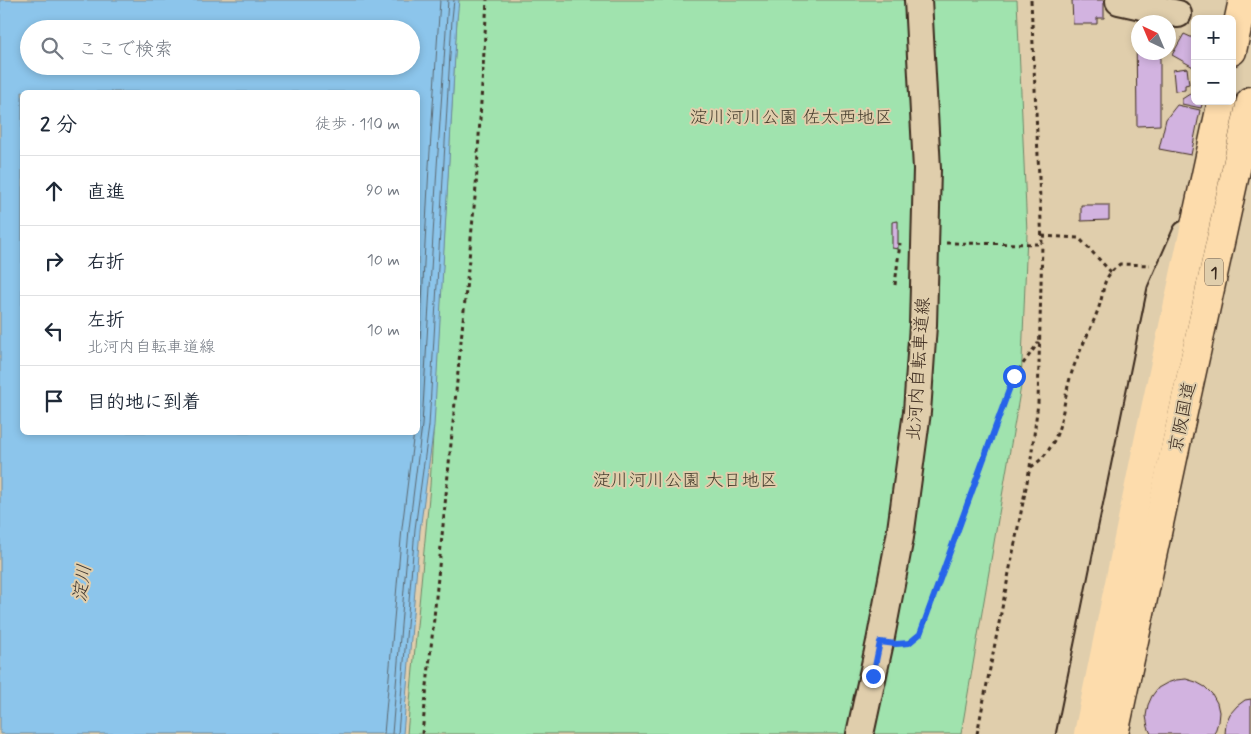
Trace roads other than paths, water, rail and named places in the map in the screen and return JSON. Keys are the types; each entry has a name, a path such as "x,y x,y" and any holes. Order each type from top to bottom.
{"highway":[{"path":"1236,32 1243,0"},
{"name":"京阪国道","path":"1114,734 1251,101"},
{"name":"京阪国道","path":"1088,734 1149,437 1221,105"}],"street":[{"name":"北河内自転車道線","path":"860,734 900,537 916,420 923,325 927,169 918,0"},
{"path":"1119,1 1177,16"},
{"path":"1070,734 1161,291 1201,200"}],"water":[{"name":"淀川","path":"0,0 459,0 434,426 420,530 403,734 0,734"}],"park label":[{"name":"淀川河川公園 佐太西地区","path":"791,117"},
{"name":"淀川河川公園 大日地区","path":"685,480"}]}
